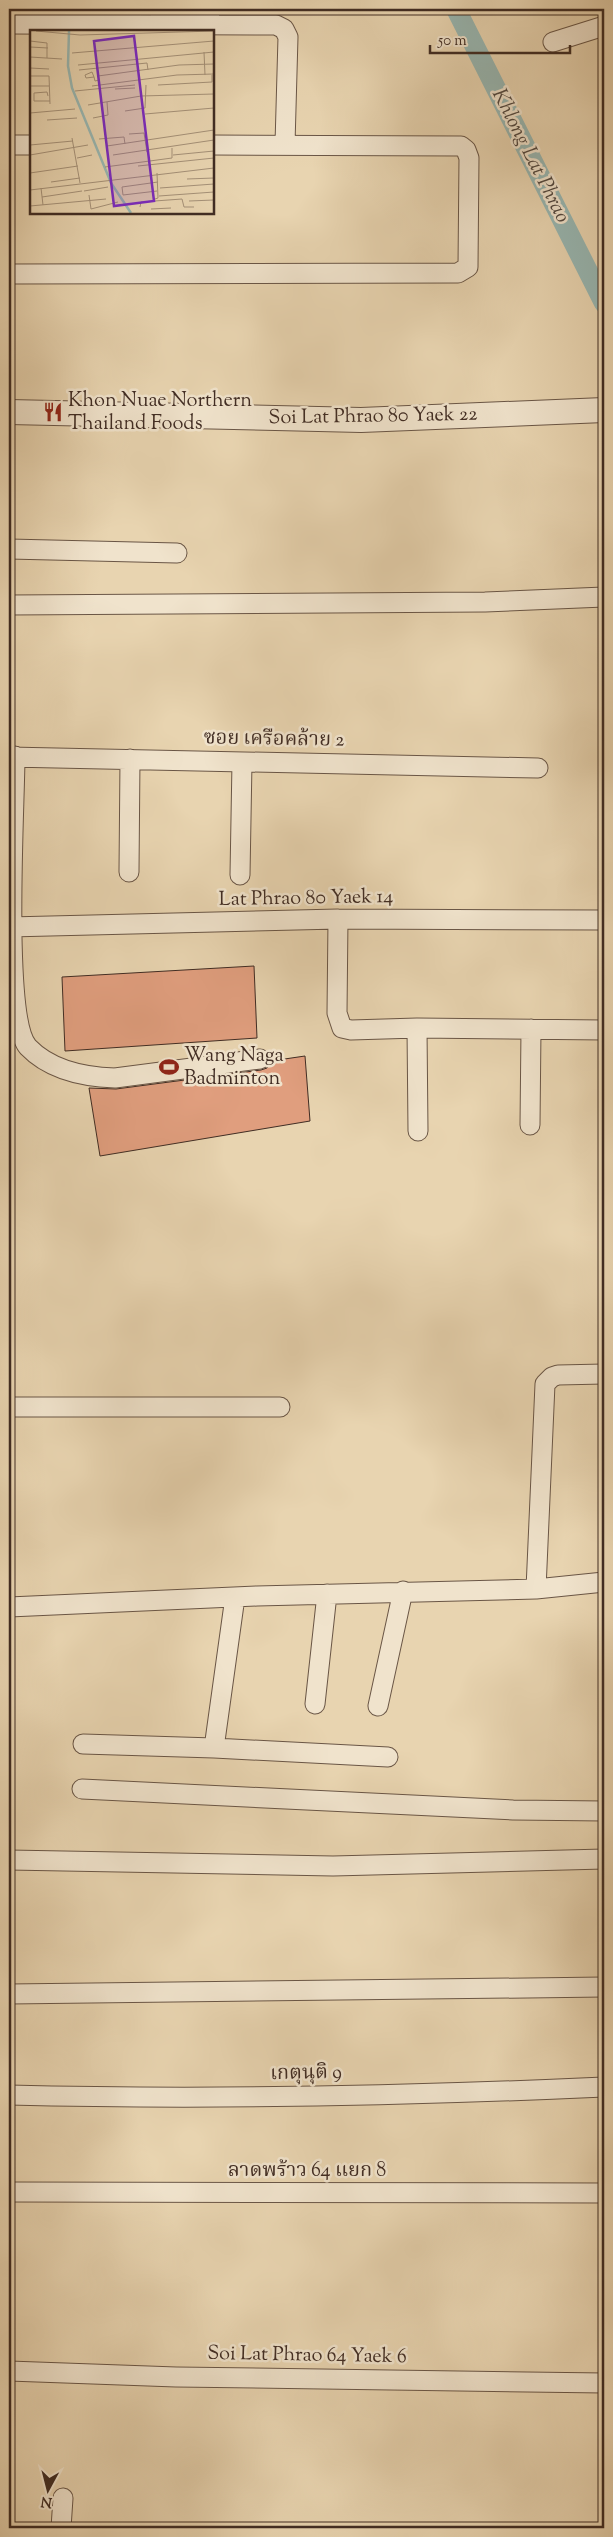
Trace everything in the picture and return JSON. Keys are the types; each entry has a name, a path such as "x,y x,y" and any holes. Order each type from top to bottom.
{"street":[{"path":"159,9 212,9"},
{"path":"9,24 276,25 284,29 288,38 285,144"},
{"path":"553,42 604,26"},
{"path":"9,274 458,273 468,267 469,158 466,150 461,146 214,144"},
{"path":"9,145 30,145"},
{"name":"Soi Lat Phrao 80 Yaek 22","path":"9,412 361,420 596,411"},
{"path":"9,549 177,552"},
{"path":"9,605 484,602 604,597"},
{"path":"12,756 11,927 14,1002 20,1033 28,1046 49,1063 72,1073 93,1077 115,1078 260,1059"},
{"name":"ซอย เครือคล้าย 2","path":"12,756 538,768"},
{"path":"129,872 130,759"},
{"path":"240,875 242,762"},
{"path":"338,919 337,1013 342,1028 351,1030 417,1028 604,1030"},
{"name":"Lat Phrao 80 Yaek 14","path":"11,927 338,919 604,920"},
{"path":"417,1028 418,1131"},
{"path":"530,1126 531,1029"},
{"path":"536,1589 545,1384 552,1377 558,1375 604,1374"},
{"path":"9,1407 280,1407"},
{"path":"9,1607 403,1591 536,1589 604,1582"},
{"path":"378,1706 403,1591"},
{"path":"315,1704 327,1594"},
{"path":"214,1748 235,1597"},
{"path":"83,1744 214,1748 388,1757"},
{"path":"82,1789 513,1810 604,1811"},
{"path":"9,1860 333,1866 604,1859"},
{"path":"9,1994 604,1987"},
{"name":"เกตุนุติ 9","path":"9,2096 148,2098 422,2094 604,2087"},
{"name":"ลาดพร้าว 64 แยก 8","path":"9,2192 604,2193"},
{"name":"Soi Lat Phrao 64 Yaek 6","path":"9,2371 176,2377 604,2383"},
{"path":"61,2528 63,2498"}],"building":[{"path":"254,966 257,1038 65,1051 62,977"},
{"path":"305,1056 310,1121 100,1156 89,1088 116,1089 261,1070 267,1068 271,1061"}],"waterway":[{"name":"Khlong Lat Phrao","path":"456,9 604,303"}],"place":[{"name":"Khon Nuae Northern Thailand Foods","path":"53,412"},
{"name":"Wang Naga Badminton","path":"169,1067"}]}
